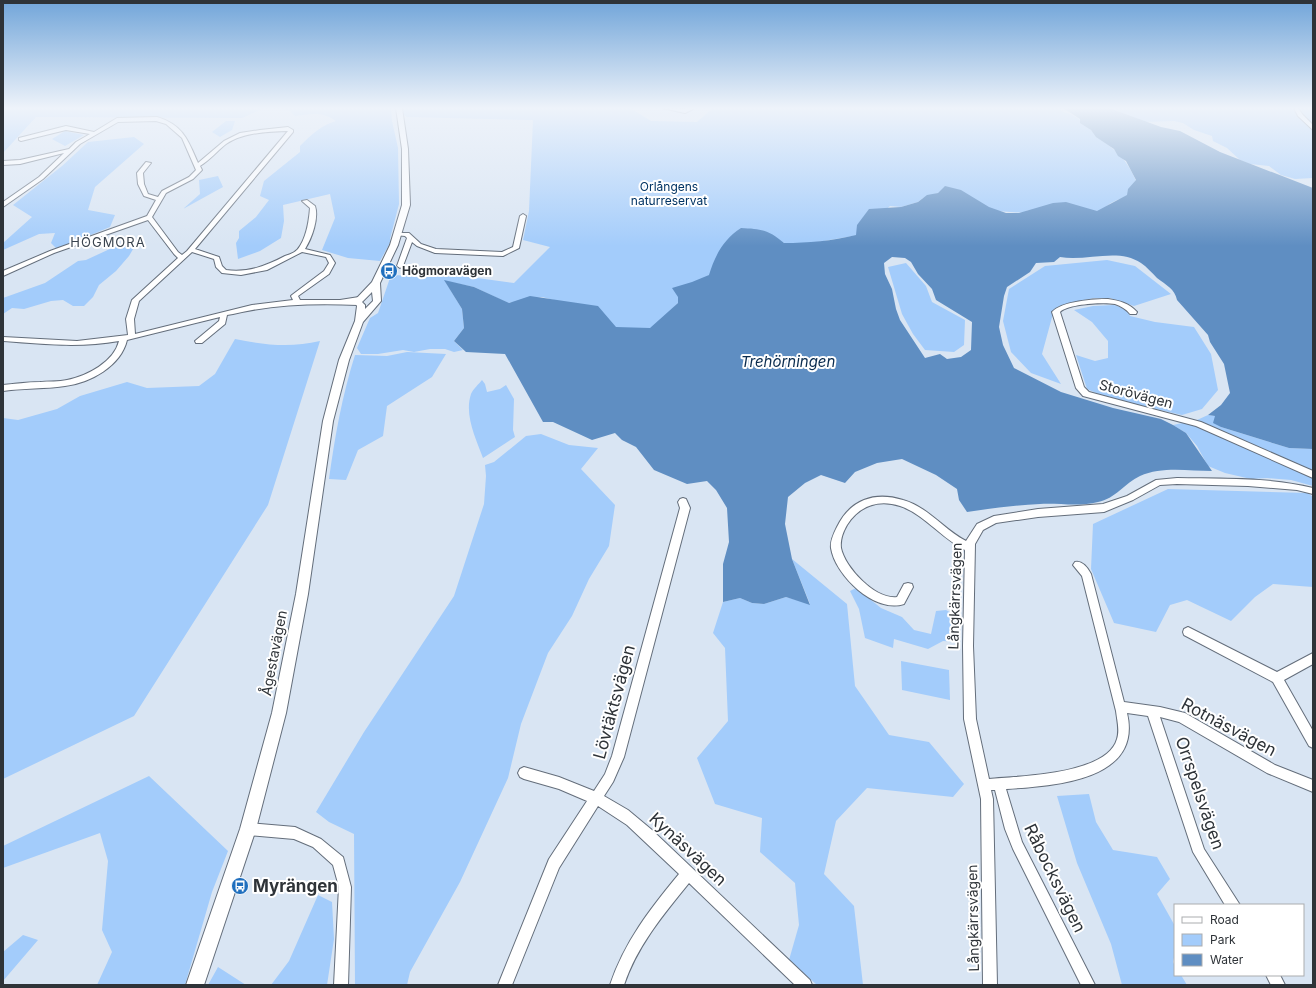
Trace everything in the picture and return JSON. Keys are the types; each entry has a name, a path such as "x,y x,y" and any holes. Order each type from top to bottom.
{"main road":[{"path":"361,301 374,300 376,283 397,234 406,206 405,154"},
{"path":"361,301 376,283"},
{"name":"Ågestavägen","path":"195,985 248,829 280,706 302,594 328,421 344,360 359,321 374,300"},
{"name":"Ågestavägen","path":"359,321 361,301"}],"street":[{"path":"3,163 20,162 54,154"},
{"path":"3,204 41,178 67,154"},
{"path":"3,274 52,252 149,217 164,192 196,174 199,170 192,154"},
{"path":"197,166 205,162 212,154"},
{"path":"132,336 130,319 136,300 191,250 272,154"},
{"path":"148,163 140,173 141,184 146,195 159,199"},
{"path":"191,250 217,258 222,270 238,273 256,272 268,268 301,250 311,228 313,217 313,207 305,201"},
{"path":"397,234 407,234 423,248 435,251 503,254 516,248 523,216"},
{"path":"149,217 176,253 182,258"},
{"path":"400,266 411,238"},
{"path":"297,302 294,296 299,290 328,273 332,263 328,256 301,250"},
{"path":"3,339 61,344 88,343 124,338 258,306 297,302 361,301"},
{"name":"Storövägen","path":"1133,312 1123,304 1110,301 1060,308 1056,312 1080,388 1086,394 1198,424 1313,475"},
{"path":"199,341 222,322 224,314"},
{"path":"3,388 66,383 79,379 105,366 114,358 123,345 124,338"},
{"name":"Långkärrsvägen","path":"990,985 988,822 985,785 970,719 968,646 970,543 975,533 980,527 994,520 1038,513 1104,508 1130,498 1158,482 1178,480 1248,483 1297,487 1313,491"},
{"path":"908,587 900,601 891,603 880,600 862,586 840,559 836,547 839,531 845,519 858,506 868,501 881,499 901,503 922,513 953,538 971,548"},
{"name":"Lövtäktsvägen","path":"505,985 554,864 614,768 685,508 683,502"},
{"path":"985,785 1048,778 1083,772 1101,765 1116,754 1122,742 1123,721 1120,707 1086,574 1078,564"},
{"path":"1188,632 1277,678 1313,742"},
{"path":"1277,678 1313,658"},
{"name":"Rotnäsvägen","path":"1120,707 1152,711 1181,717 1265,765 1313,786"},
{"name":"Orrspelsvägen","path":"1152,711 1199,852 1232,904"},
{"name":"Kynäsvägen","path":"524,773 555,781 595,798 616,810 638,827 688,873 805,985"},
{"name":"Råbocksvägen","path":"999,784 1011,829 1017,845 1088,985"},
{"path":"248,829 295,833 318,843 339,861 345,887 341,985"},
{"path":"617,985 627,958 655,915 688,873"},
{"path":"1274,976 1278,985"}],"green space":[{"path":"75,154 132,154 95,187 88,210 115,215 110,227 57,249 51,243 55,233 39,234 3,250 3,243 32,217 13,205"},
{"path":"297,154 398,154 399,204 390,239 391,241 380,261 348,258 322,250 335,218 330,194 283,205 284,221 281,238 260,251 238,259 236,243 239,238 239,231 256,217 269,200 260,196 264,181"},
{"name":"Orlångens naturreservat","path":"532,154 1118,154 1133,173 1136,181 1127,197 1116,200 1102,212 1037,209 1026,211 1027,213 996,211 941,192 923,198 918,202 901,207 890,206 859,235 806,244 782,242 715,271 678,297 678,303 652,330 618,329 558,301 542,297 508,303 474,287 445,281 462,309 464,328 454,341 463,350 454,352 445,349 430,349 414,352 403,350 378,354 361,354 357,348 370,318 378,313 391,275 420,276 434,272 514,283 550,247 523,240 529,211"},
{"path":"1234,154 1313,154 1313,178 1295,179 1281,175 1269,166 1250,164 1240,160"},
{"path":"218,176 223,187 183,209 200,194 199,180"},
{"path":"127,241 136,244 129,256 116,271 99,285 93,297 84,306 73,306 63,300 51,301 24,309 12,308 3,314 3,298 45,283 78,261 86,260"},
{"path":"1107,260 1135,266 1171,294 1134,306 1110,298 1094,298 1066,304 1054,310 1042,354 1061,384 1031,373 1011,352 1003,321 1009,289 1045,266"},
{"path":"906,263 926,286 932,302 965,320 964,345 954,352 925,350 913,334 902,314 888,267"},
{"path":"1114,305 1126,309 1130,316 1155,322 1194,327 1211,354 1218,390 1202,409 1182,415 1107,398 1087,389 1076,355 1095,361 1108,358 1108,341 1092,322 1074,310 1093,306"},
{"path":"235,339 278,345 320,341 268,505 134,716 3,779 3,418 18,420 57,409 80,396 127,382 147,388 199,386 215,374"},
{"path":"407,352 446,354 432,377 387,406 383,436 358,450 346,480 329,479 339,416 355,355 387,356"},
{"path":"482,380 485,384 487,392 500,389 506,385 514,399 513,430 515,437 483,458 474,435 469,410 471,394"},
{"path":"1208,415 1215,416 1221,427 1289,448 1313,449 1313,486 1291,480 1267,478 1251,479 1225,473 1208,466 1197,446 1186,433 1173,425 1197,420"},
{"path":"541,434 569,445 598,448 581,469 615,505 609,546 589,579 572,616 548,653 521,724 508,778 460,882 410,972 407,985 355,985 354,834 329,822 316,812 364,732 454,596 484,504 486,476 485,465 494,462 526,436"},
{"path":"1168,489 1308,493 1313,497 1313,587 1273,584 1255,597 1231,621 1187,600 1170,605 1156,632 1114,623 1091,569 1093,524"},
{"path":"792,559 847,604 855,686 889,735 929,742 964,784 953,797 867,788 836,821 824,874 854,906 863,985 817,985 789,960 799,925 795,883 760,852 762,818 715,804 697,758 728,721 725,648 713,633 723,602 740,598 752,603 764,604 786,597 810,604"},
{"path":"856,588 881,608 902,617 914,630 931,634 936,611 946,610 960,618 960,642 943,641 928,649 894,639 893,648 865,638 859,609 850,591"},
{"path":"901,661 949,670 950,700 902,690"},
{"path":"149,776 228,851 212,892 185,985 97,985 112,952 102,930 108,861 100,833 3,868 3,846"},
{"path":"1089,794 1096,822 1113,850 1157,857 1170,879 1157,894 1174,924 1174,976 1182,976 1187,985 1122,985 1111,944 1077,863 1057,796"},
{"path":"318,895 332,902 334,939 327,985 271,985 289,961"},
{"path":"23,935 38,940 3,981 3,952"},
{"path":"218,967 246,985 208,985"}],"water":[{"name":"Trehörningen","path":"1117,154 1225,154 1313,188 1313,449 1289,448 1221,427 1213,423 1215,416 1208,415 1221,405 1230,393 1224,364 1210,342 1208,335 1177,300 1172,290 1141,263 1132,258 1112,255 1080,258 1060,257 1054,262 1036,263 1030,272 1007,287 1004,296 999,327 1003,345 1014,368 1061,392 1113,408 1161,419 1173,425 1186,433 1212,471 1166,470 1148,473 1135,479 1110,498 1091,503 1077,505 1031,504 967,512 959,500 957,489 936,475 902,459 877,463 855,472 845,483 821,475 805,483 788,497 785,524 792,559 810,605 786,597 764,604 752,603 740,598 723,602 723,564 729,542 727,508 716,490 707,481 687,484 654,470 636,447 622,440 615,433 592,440 553,422 543,422 505,354 466,352 454,341 464,328 462,309 444,280 474,287 509,303 530,296 598,306 616,327 650,328 678,303 678,297 672,288 709,275 714,261 725,242 741,228 765,231 774,235 784,243 802,243 838,239 856,235 857,225 869,209 901,207 918,202 927,195 938,193 945,186 961,190 989,207 1006,213 1019,213 1053,203 1066,202 1097,211 1127,195 1128,189 1136,180 1126,161","holes":["892,257 905,258 911,262 918,274 932,289 936,300 972,322 971,350 961,357 947,359 940,354 925,358 900,320 892,289 885,274 884,263"]}],"place":[{"name":"Högmoravägen","path":"389,271"},
{"name":"Myrängen","path":"240,886"}],"district":[{"name":"HÖGMORA","path":"108,242"}]}
